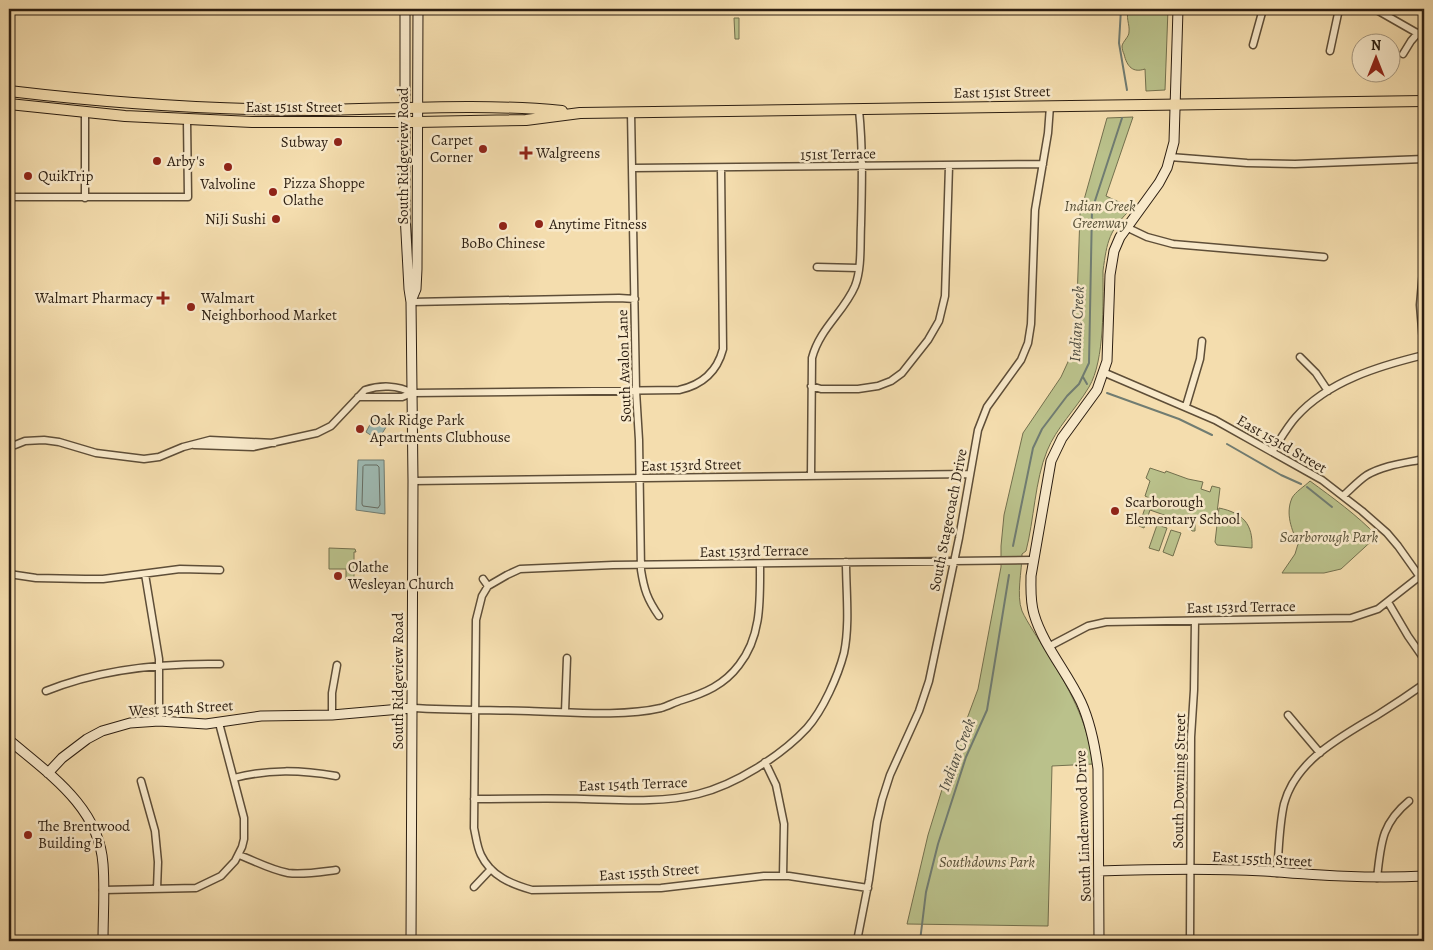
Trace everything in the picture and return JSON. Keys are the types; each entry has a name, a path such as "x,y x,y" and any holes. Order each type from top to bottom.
{"main road":[{"name":"East 151st Street","path":"9,91 126,104 290,109 526,107 580,113"},
{"name":"East 151st Street","path":"9,104 88,113 187,120 417,122 526,120 580,113 1424,101"},
{"path":"88,113 104,108 174,113 181,106"},
{"path":"187,120 205,112 274,114 290,109"}],"street":[{"name":"South Ridgeview Road","path":"405,9 405,214 411,302 413,481 411,941"},
{"name":"South Ridgeview Road","path":"411,302 416,288 418,9"},
{"name":"South Lindenwood Drive","path":"1099,941 1098,769 1095,744 1082,703 1040,630 1033,612 1030,594 1049,469 1062,438 1097,390 1108,353 1111,264 1117,244 1126,227 1159,183 1174,142 1178,9"},
{"path":"1253,45 1262,9"},
{"path":"1330,51 1339,9"},
{"path":"1375,9 1421,35 1411,41 1403,54"},
{"name":"South Stagecoach Drive","path":"857,941 868,888 882,800 890,775 919,711 929,682 954,561 976,438 982,417 987,407 1017,366 1028,343 1031,324 1035,210 1048,133 1050,106"},
{"path":"811,476 812,358 815,347 824,330 851,294 857,280 860,251 862,167 859,110"},
{"name":"South Avalon Lane","path":"631,112 641,565 643,589 659,616"},
{"path":"85,198 88,113"},
{"path":"9,197 188,198 187,120"},
{"path":"1170,157 1247,163 1295,164 1424,159"},
{"name":"151st Terrace","path":"633,168 1043,164"},
{"path":"811,386 821,389 858,389 878,386 902,373 928,340 939,321 945,296 949,166"},
{"path":"9,452 12,445 25,441 44,440 59,442 96,453 144,459 159,457 190,445 253,447 300,438 324,430 331,426 365,390 372,388 402,387 412,393 679,390 696,386 712,373 721,357 723,342 721,168"},
{"path":"1126,227 1146,237 1173,244 1324,257"},
{"path":"1272,452 1296,416 1328,390 1392,363 1424,355 1420,305 1424,260"},
{"path":"817,267 858,268"},
{"path":"411,302 635,299"},
{"path":"1186,406 1200,359 1202,341"},
{"path":"1300,357 1316,373 1328,390"},
{"name":"East 153rd Street","path":"1103,372 1215,420 1322,480 1387,533 1422,575"},
{"path":"1343,496 1362,479 1377,470 1395,464 1424,459"},
{"name":"East 153rd Street","path":"413,481 970,474"},
{"name":"East 153rd Terrace","path":"488,586 520,569 641,565 1034,560"},
{"name":"East 154th Terrace","path":"474,799 662,799 688,796 722,788 765,762 808,727 823,705 836,676 844,653 846,562"},
{"path":"412,708 624,712 662,708 699,695 715,688 741,664 756,633 760,564"},
{"path":"9,574 65,580 103,579 180,569 220,570"},
{"path":"145,574 159,666 159,721"},
{"name":"East 153rd Terrace","path":"1050,646 1088,626 1106,622 1351,618 1370,613 1388,602 1422,575"},
{"path":"474,887 491,869 480,855 474,828 476,620 482,596 488,586 483,579"},
{"path":"1388,602 1408,636 1424,658"},
{"name":"South Downing Street","path":"1190,941 1191,736 1195,620"},
{"path":"565,712 567,658"},
{"path":"46,691 64,683 127,669 196,663 220,664"},
{"path":"332,715 332,693 337,666"},
{"path":"1277,873 1284,802 1298,776 1306,766 1339,737 1379,714 1424,684"},
{"name":"West 154th Street","path":"48,773 73,749 102,731 130,723 159,721 198,724 219,723 261,716 332,715 412,708"},
{"path":"1288,715 1320,753"},
{"path":"103,890 183,890 204,886 222,876 239,855 245,828 219,723"},
{"path":"9,740 76,799 91,821 100,843 103,864 103,941"},
{"path":"765,762 776,785 784,824 783,876"},
{"path":"234,778 278,770 336,776"},
{"path":"141,781 155,831 158,862 157,889"},
{"path":"1377,878 1381,842 1386,827 1398,810 1409,801"},
{"path":"239,855 288,873 297,874 336,870"},
{"name":"East 155th Street","path":"491,869 498,876 514,885 532,890 662,888 734,878 783,876 868,888"},
{"name":"East 155th Street","path":"1099,871 1190,869 1377,878 1424,876"}],"green space":[{"path":"1129,9 1168,9 1165,90 1146,91 1145,69 1137,70 1131,68 1127,62 1122,46 1129,34 1127,15"},
{"path":"734,18 739,18 739,39 735,39"},
{"name":"Southdowns Park","path":"1133,117 1106,196 1132,208 1118,223 1110,237 1106,252 1103,271 1102,331 1098,362 1089,387 1056,434 1047,451 1037,487 1029,539 1026,551 1022,554 1019,590 1022,611 1076,705 1087,733 1093,764 1052,766 1048,926 907,924 928,835 948,770 978,689 1001,567 1004,515 1023,433 1061,377 1073,351 1080,214 1107,118"},
{"path":"1150,468 1203,482 1201,489 1210,492 1212,486 1220,488 1216,521 1195,518 1195,531 1192,531 1184,522 1150,510 1144,528 1139,526 1146,505 1153,500 1145,496 1150,481 1146,478"},
{"name":"Scarborough Park","path":"1310,481 1336,500 1377,536 1341,569 1324,573 1282,573 1295,554 1298,544 1290,522 1290,504 1293,496"},
{"path":"1219,508 1234,513 1245,521 1251,532 1252,548 1217,545 1215,542"},
{"path":"1157,525 1167,528 1159,551 1149,548"},
{"path":"1171,530 1181,533 1173,556 1163,552"},
{"path":"329,548 355,549 354,581 346,581 346,569 329,569"}],"water":[{"path":"375,415 388,424 378,440 366,432"},
{"path":"358,460 384,460 385,514 356,510"}],"waterway":[{"name":"Indian Creek","path":"1121,9 1119,43 1127,90"},
{"name":"Indian Creek","path":"1013,546 1033,448 1042,429 1067,396 1079,384 1089,363 1092,210 1122,118"},
{"name":"Indian Creek","path":"1083,377 1087,384"},
{"path":"1107,393 1179,419 1212,435"},
{"path":"1227,444 1281,475 1301,484"},
{"path":"1307,487 1332,507"},
{"name":"Indian Creek","path":"920,941 926,892 938,844 966,757 987,710 1009,575"}],"place":[{"name":"Subway","path":"338,142"},
{"name":"Carpet Corner","path":"483,149"},
{"name":"Walgreens","path":"526,153"},
{"name":"Arby's","path":"157,161"},
{"name":"Valvoline","path":"228,167"},
{"name":"QuikTrip","path":"28,176"},
{"name":"Pizza Shoppe Olathe","path":"273,192"},
{"name":"NiJi Sushi","path":"276,219"},
{"name":"Anytime Fitness","path":"539,224"},
{"name":"BoBo Chinese","path":"503,226"},
{"name":"Walmart Pharmacy","path":"163,298"},
{"name":"Walmart Neighborhood Market","path":"191,307"},
{"name":"Oak Ridge Park Apartments Clubhouse","path":"360,429"},
{"name":"Scarborough Elementary School","path":"1115,511"},
{"name":"Olathe Wesleyan Church","path":"338,576"},
{"name":"The Brentwood Building B","path":"28,835"}],"park label":[{"name":"Indian Creek Greenway","path":"1100,214"}]}
